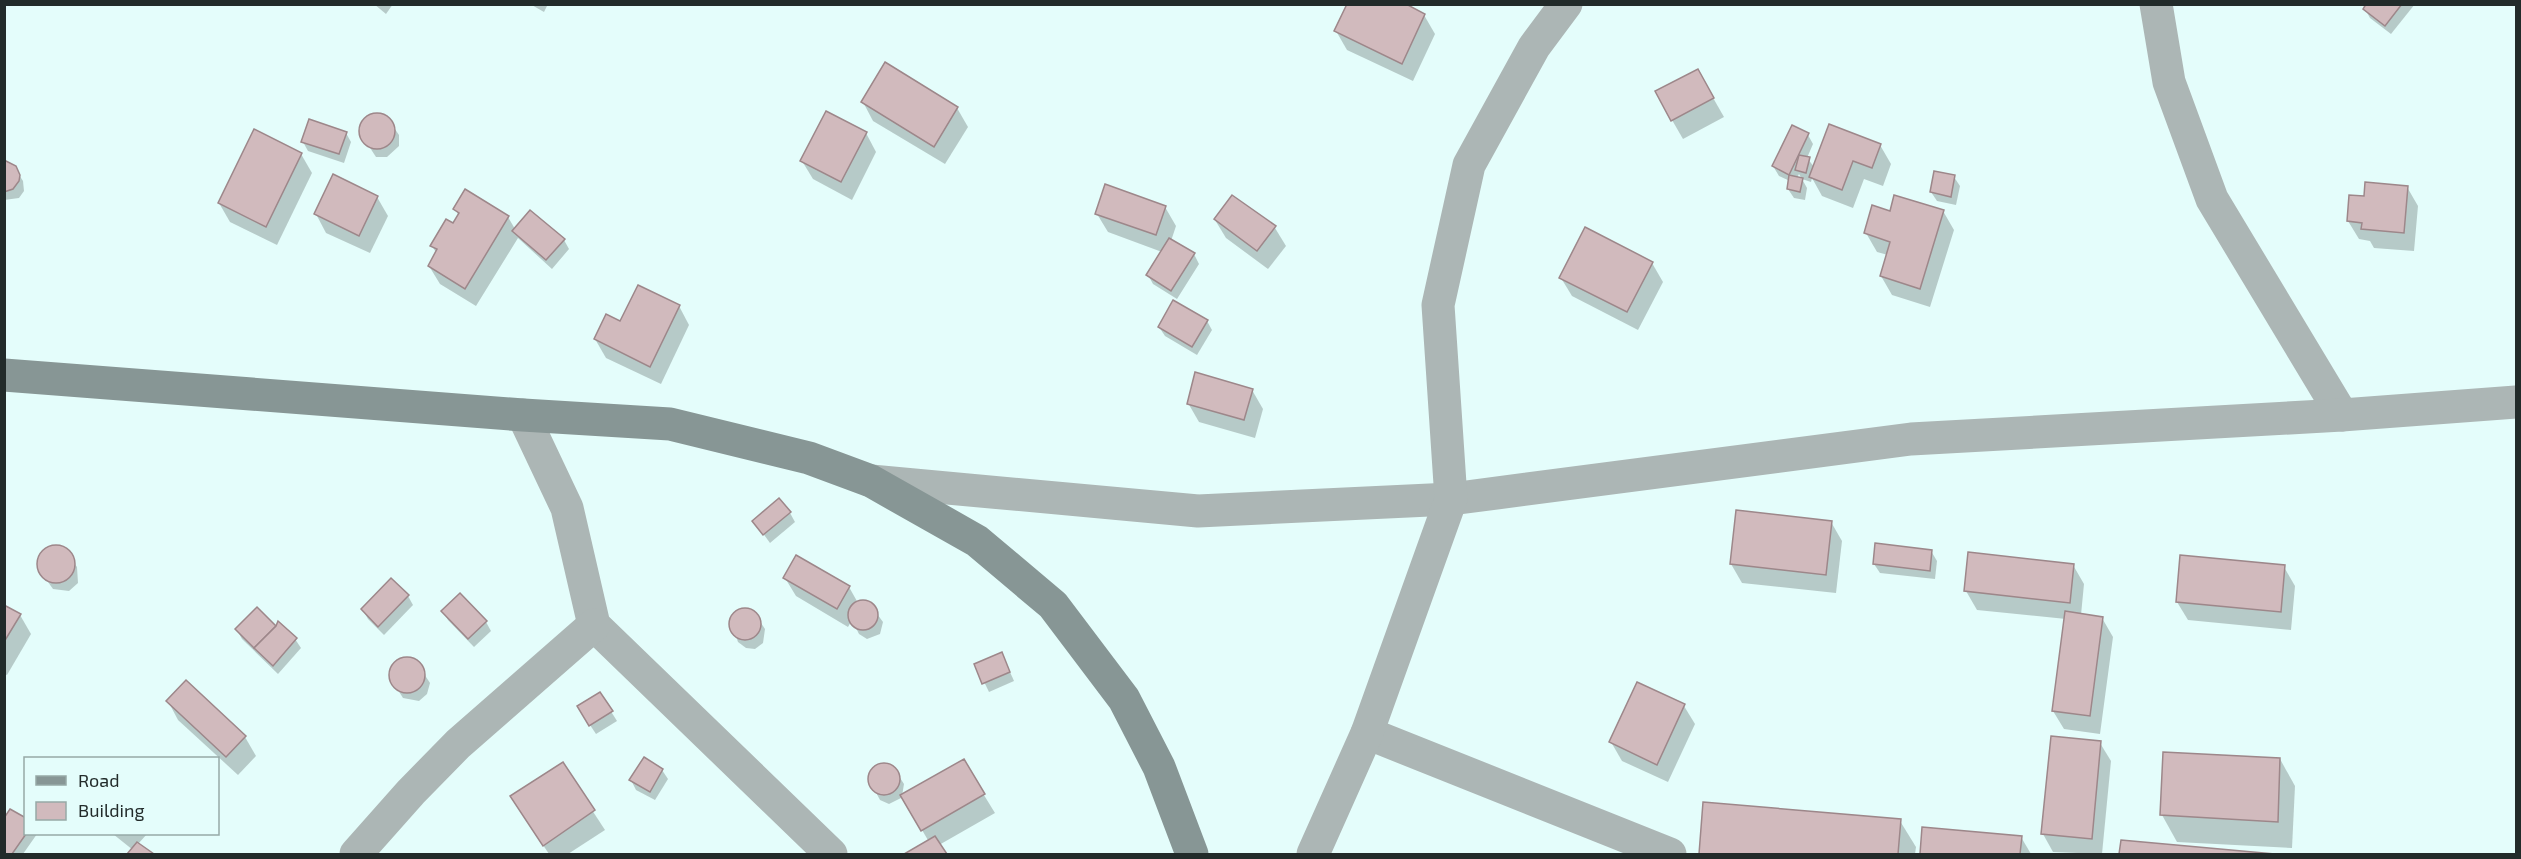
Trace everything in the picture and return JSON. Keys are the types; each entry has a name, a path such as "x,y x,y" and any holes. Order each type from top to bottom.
{"street":[{"path":"1313,855 1367,733 1451,498 1438,305 1469,165 1534,47 1566,4"},
{"path":"2156,4 2169,82 2212,199 2342,415"},
{"path":"4,375 523,415 670,424 809,458 871,481 977,541 1053,605 1124,699 1159,767 1192,855"},
{"path":"871,481 1198,511 1451,498 1911,439 2342,415 2517,402"},
{"path":"523,415 567,508 594,625 831,855"},
{"path":"356,855 411,792 458,744 594,625"},
{"path":"1367,733 1670,855"}],"building":[{"path":"1347,4 1406,4 1425,14 1402,64 1334,31"},
{"path":"2366,4 2402,4 2385,26 2363,9"},
{"path":"885,62 958,107 934,147 861,102"},
{"path":"1698,69 1714,98 1671,121 1655,91"},
{"path":"826,111 867,132 841,182 800,161"},
{"path":"377,113 390,118 395,131 390,144 377,149 364,144 359,131 364,118"},
{"path":"309,119 347,132 339,154 301,142"},
{"path":"1829,124 1881,144 1872,168 1853,161 1842,190 1809,177"},
{"path":"1792,125 1809,133 1789,175 1772,166"},
{"path":"254,129 302,153 266,227 218,203"},
{"path":"1799,155 1810,157 1806,173 1795,170"},
{"path":"4,160 16,166 20,175 13,189 4,192"},
{"path":"1934,171 1955,175 1951,197 1930,192"},
{"path":"333,174 378,196 359,236 314,214"},
{"path":"1789,175 1803,178 1800,192 1787,189"},
{"path":"2365,182 2408,186 2404,233 2361,229 2362,223 2347,221 2349,195 2364,196"},
{"path":"1105,184 1166,206 1156,235 1095,214"},
{"path":"465,189 509,216 465,289 428,266 437,249 430,246 446,219 453,223 459,213 453,209"},
{"path":"1232,195 1276,226 1257,251 1214,219"},
{"path":"1894,195 1944,210 1920,289 1880,276 1890,242 1864,233 1872,205 1890,211"},
{"path":"530,210 565,239 546,260 512,231"},
{"path":"1585,227 1653,262 1627,312 1559,278"},
{"path":"1169,238 1195,253 1171,291 1146,275"},
{"path":"638,285 680,305 650,367 594,339 606,314 620,321"},
{"path":"1173,300 1208,320 1192,347 1158,327"},
{"path":"1195,372 1253,389 1244,420 1187,404"},
{"path":"779,498 791,512 763,535 752,521"},
{"path":"1736,510 1832,521 1826,575 1730,564"},
{"path":"1875,543 1932,550 1930,571 1873,564"},
{"path":"56,545 69,551 75,564 69,577 56,583 43,577 37,564 43,551"},
{"path":"1968,552 2074,564 2070,603 1964,591"},
{"path":"796,555 850,586 837,609 783,578"},
{"path":"2180,555 2285,565 2281,612 2176,602"},
{"path":"391,578 409,595 378,627 361,609"},
{"path":"460,593 487,621 468,639 441,611"},
{"path":"863,600 874,604 878,615 874,626 863,630 852,626 848,615 852,604"},
{"path":"4,605 21,614 4,642"},
{"path":"257,607 276,626 254,648 235,629"},
{"path":"745,608 756,613 761,624 756,635 745,640 734,635 729,624 734,613"},
{"path":"2065,611 2103,617 2090,716 2052,711"},
{"path":"278,621 297,638 273,666 254,648 276,626"},
{"path":"1002,652 1010,672 982,684 974,664"},
{"path":"407,657 420,662 425,675 420,688 407,693 394,688 389,675 394,662"},
{"path":"186,680 246,736 226,757 166,701"},
{"path":"1637,682 1685,704 1657,765 1609,742"},
{"path":"600,692 613,711 589,726 577,706"},
{"path":"2051,736 2101,741 2092,839 2041,834"},
{"path":"2163,752 2280,758 2278,822 2160,815"},
{"path":"644,757 663,769 650,792 629,780"},
{"path":"964,759 985,794 921,831 900,795"},
{"path":"563,762 595,810 543,846 510,796"},
{"path":"884,763 895,768 900,779 895,790 884,795 873,790 868,779 873,768"},
{"path":"1703,802 1901,819 1898,854 1699,854"},
{"path":"10,809 24,817 25,835 12,854 4,854 4,818"},
{"path":"1922,827 2022,836 2020,854 1920,854"},
{"path":"935,836 947,854 904,854"},
{"path":"2121,840 2275,854 2119,854"},
{"path":"137,842 154,854 127,854"}]}
